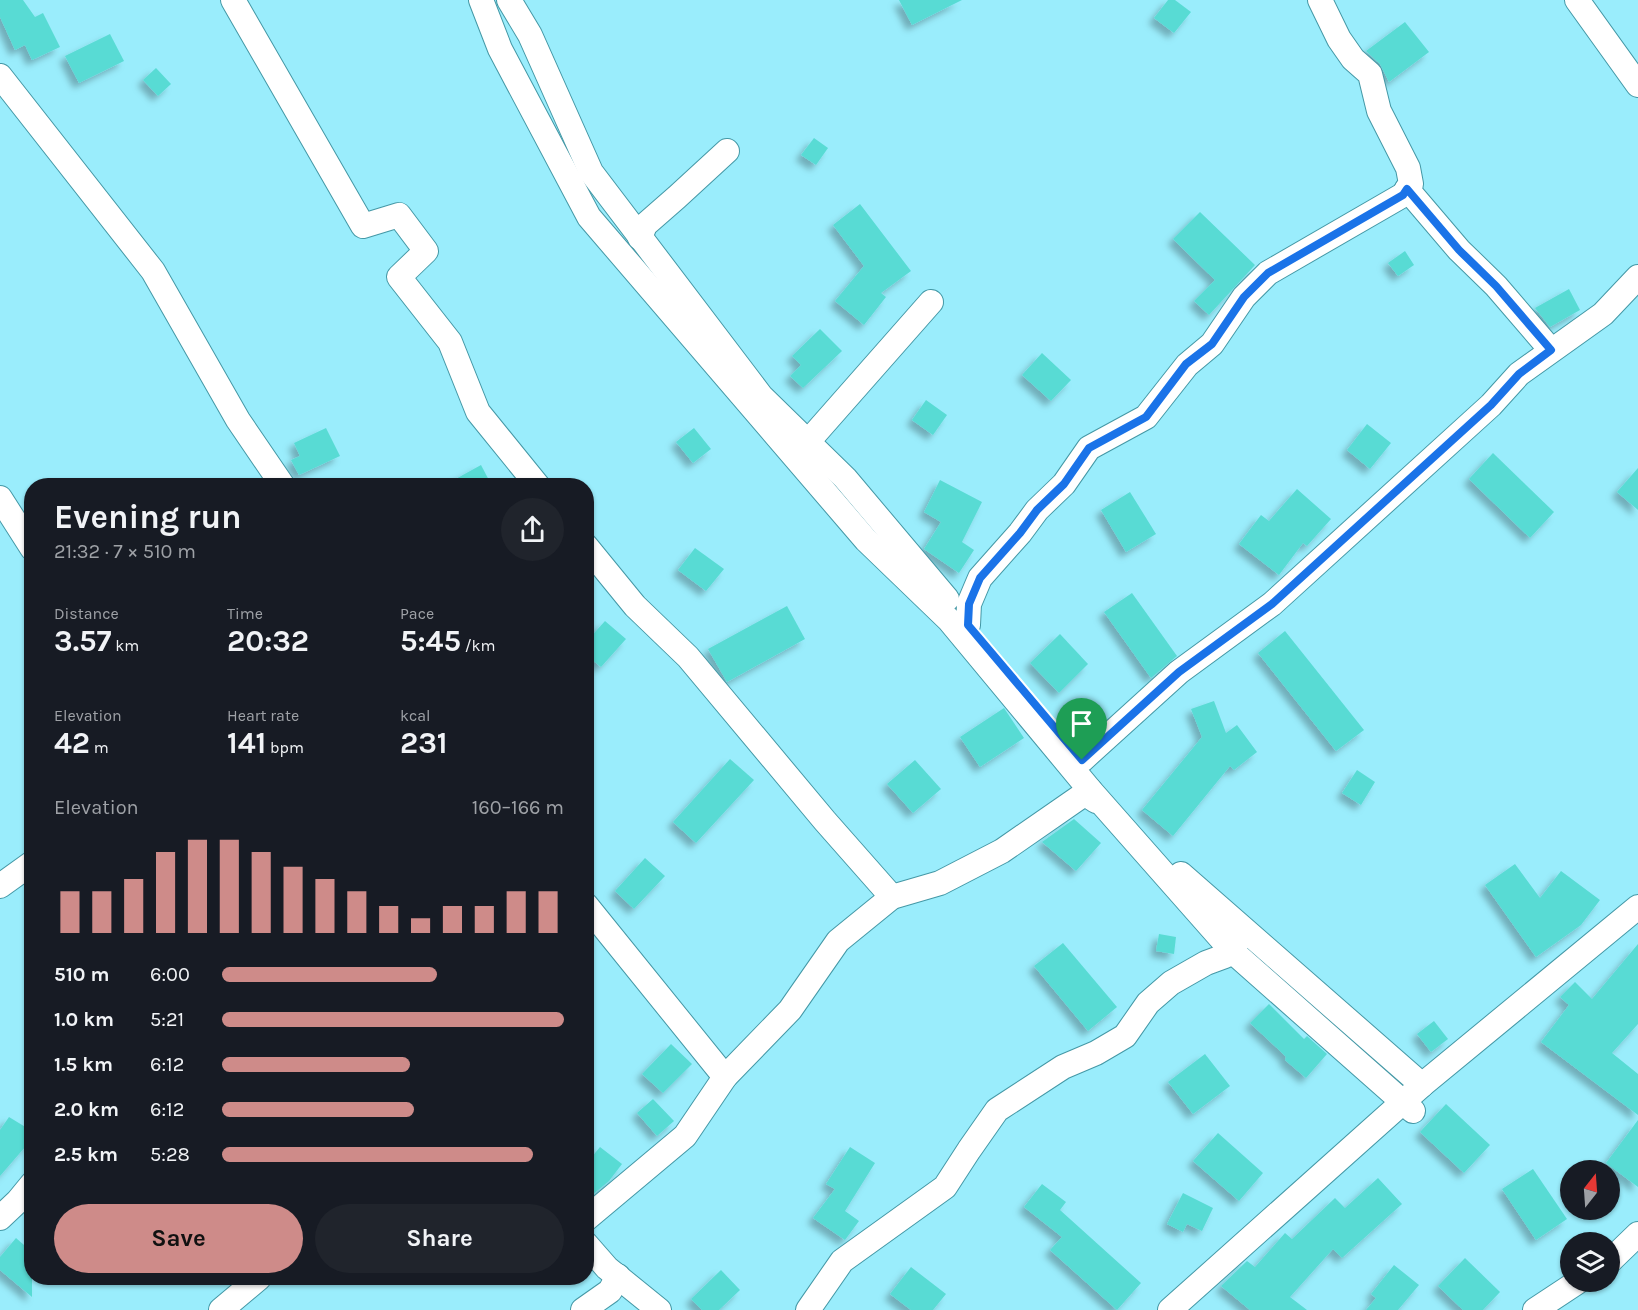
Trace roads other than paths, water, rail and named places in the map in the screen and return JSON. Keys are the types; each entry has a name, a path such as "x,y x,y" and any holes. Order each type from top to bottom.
{"street":[{"path":"233,0 363,226 399,215 426,251 399,277 450,342 478,412 532,478"},
{"path":"481,0 500,49 589,217 866,540 949,620 1095,796 1232,951 1413,1111"},
{"path":"509,0 530,35 591,172 760,396 845,478 1082,760 1095,796 1422,1085"},
{"path":"968,625 969,604 980,578 1037,510 1064,484 1089,448 1146,417 1186,364 1212,344 1244,297 1268,273 1403,195 1411,184 1408,168 1379,111 1370,74 1353,59 1339,39 1320,0"},
{"path":"1577,0 1638,85"},
{"path":"0,75 153,272 238,420 278,478"},
{"path":"640,238 645,225 727,150"},
{"path":"1407,189 1459,250 1496,286 1551,350"},
{"path":"1082,760 1179,672 1272,604 1491,405 1519,374 1603,314 1638,278"},
{"path":"794,457 931,302"},
{"path":"0,498 24,536"},
{"path":"594,556 635,606 688,657 825,821 892,897"},
{"path":"594,1212 685,1136 725,1077 790,1010 838,941 892,897 940,883 1002,851 1095,796"},
{"path":"0,886 24,869"},
{"path":"1170,1310 1422,1085 1638,907"},
{"path":"594,915 725,1077"},
{"path":"808,1310 842,1261 945,1187 997,1110 1063,1067 1096,1053 1125,1036 1148,1003 1171,983 1206,963 1225,956 1246,931"},
{"path":"0,1218 24,1194"},
{"path":"1620,1251 1638,1234"},
{"path":"594,1253 607,1268 660,1310"},
{"path":"583,1310 610,1291 618,1276"},
{"path":"221,1310 251,1285"},
{"path":"1535,1310 1562,1292"}]}
